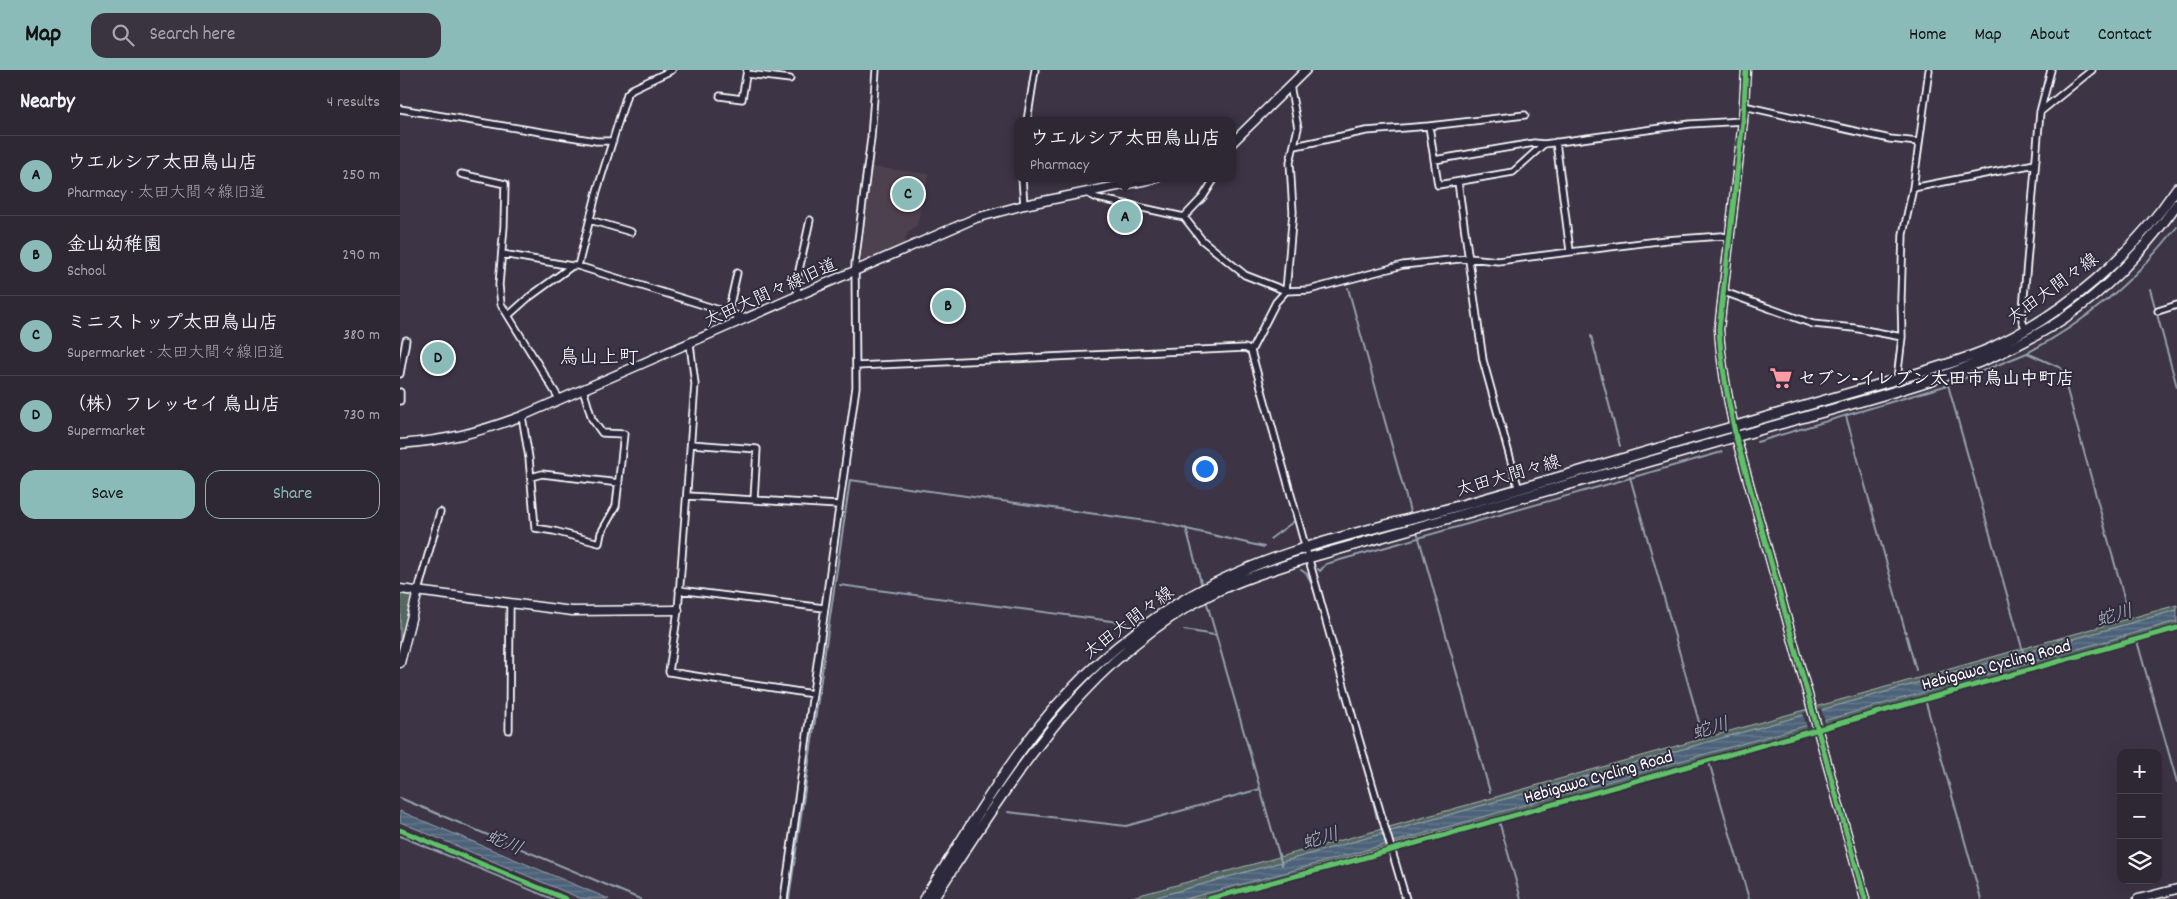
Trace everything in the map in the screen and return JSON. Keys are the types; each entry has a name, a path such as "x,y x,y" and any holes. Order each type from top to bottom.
{"main road":[{"name":"太田大間々線","path":"924,899 1013,762 1041,724 1090,671 1120,644 1148,623 1206,587 1250,566 1306,548 1519,490 1935,369 1988,349 2026,330 2070,300 2111,268 2149,225 2177,188"},
{"name":"太田大間々線","path":"933,899 1021,768 1055,724 1098,676 1153,631 1208,596 1251,576 1308,558 1948,375 2002,354 2078,309 2122,271 2142,250 2177,204"}],"street":[{"path":"509,315 528,298 575,266 627,94 632,88 672,70"},
{"path":"784,899 856,387 854,272 871,138 876,70"},
{"path":"1028,117 1035,70"},
{"path":"1236,139 1306,70"},
{"path":"1746,70 1743,121 1720,329 1721,355 1736,437 1865,899"},
{"path":"1897,379 1902,337 1903,234 1913,188 1929,70"},
{"path":"2026,330 2022,320 2040,112 2051,70"},
{"path":"2040,112 2092,70"},
{"path":"720,96 742,99 747,72 790,79"},
{"path":"1290,85 1298,128 1290,162 1293,212 1286,291 1276,302 1251,351 1406,899"},
{"path":"1744,106 1890,138 1918,142"},
{"path":"400,109 596,141 613,141"},
{"path":"1295,146 1366,131 1526,115"},
{"path":"1434,160 1534,143 1544,144 1690,124 1743,121"},
{"path":"1429,126 1438,186 1513,172 1544,144"},
{"path":"1556,142 1570,251"},
{"path":"1913,188 2035,164"},
{"path":"461,174 505,184 499,285 501,304 560,400"},
{"path":"1022,182 1024,205"},
{"name":"太田大間々線旧道","path":"400,444 456,438 522,416 976,218 1024,205 1138,182"},
{"path":"1184,217 1203,197 1212,182"},
{"path":"1458,182 1483,360 1519,490"},
{"path":"1087,193 1097,198 1184,217 1202,240 1245,275 1286,291 1309,290 1404,264 1469,258 1498,260 1666,240 1721,236 1730,238"},
{"path":"590,220 631,232"},
{"path":"797,297 798,275 810,220"},
{"path":"502,254 575,266 745,318"},
{"path":"728,313 737,273"},
{"path":"1724,292 1813,324 1854,328 1902,337"},
{"path":"2158,311 2177,305"},
{"path":"400,374 406,340"},
{"path":"690,344 696,384 678,610 669,672 812,694"},
{"path":"856,366 1245,348 1251,351"},
{"path":"522,416 531,477 535,528 599,543 601,533 616,506 624,434 602,432 592,418 583,389"},
{"path":"400,392 400,401"},
{"path":"691,444 758,448 754,500"},
{"path":"531,477 542,474 619,483"},
{"path":"688,496 838,505"},
{"path":"400,663 440,512"},
{"path":"400,589 572,611 678,610"},
{"path":"679,590 824,608"},
{"path":"509,730 510,604"},
{"path":"2138,899 2177,889"}],"shaded area":[{"path":"872,167 929,174 917,225 908,232 904,244 868,260 859,259"}],"green space":[{"path":"400,594 409,595 412,599 400,644"},
{"path":"2177,605 2177,610 1150,899 1125,899 1382,829"},
{"path":"2177,621 2177,625 1493,818 1393,843 1387,845 1387,847 1198,899 1185,899"}],"water":[{"path":"2177,610 2177,621 1291,871 1185,899 1150,899"},
{"path":"400,811 609,899 582,899 400,822"}],"pier":[{"path":"1821,708 1825,723 1807,728 1803,713"}],"waterway":[{"path":"2027,353 2070,327 2109,298 2144,265 2177,227"},
{"path":"1348,288 1411,515"},
{"path":"2150,289 2177,387"},
{"path":"1591,336 1620,446"},
{"name":"蛇川","path":"1953,383 2027,353 2061,368 2128,612"},
{"path":"1757,442 1948,385 2024,655"},
{"path":"1846,416 1916,670"},
{"path":"1318,569 1320,571 1326,564 1722,452"},
{"name":"蛇川","path":"1630,477 1701,729"},
{"path":"789,899 850,480 1161,523 1264,547"},
{"path":"1270,539 1293,522"},
{"path":"1186,528 1202,586"},
{"path":"1417,531 1490,792"},
{"path":"1301,570 1307,574 1316,595"},
{"path":"840,585 1126,623"},
{"path":"1206,600 1282,865"},
{"path":"1184,630 1214,635"},
{"path":"2137,641 2177,782"},
{"path":"1926,703 1981,899"},
{"path":"1709,762 1749,899"},
{"path":"1367,777 1377,818"},
{"path":"1008,812 1126,826 1260,789"},
{"name":"蛇川","path":"400,798 640,899"},
{"path":"1499,821 1521,899"},
{"path":"400,836 553,899"}],"cycle path":[{"path":"1746,70 1743,121 1719,329 1723,370 1736,437 1865,899"},
{"name":"Hebigawa Cycling Road","path":"1208,899 1356,860 2177,628"},
{"path":"400,830 566,899"}],"place":[{"name":"ミニストップ太田鳥山店","path":"908,194"},
{"name":"ウエルシア太田鳥山店","path":"1125,217"},
{"name":"金山幼稚園","path":"948,306"},
{"name":"（株）フレッセイ 鳥山店","path":"438,358"},
{"name":"セブン−イレブン太田市鳥山中町店","path":"1781,378"}],"district":[{"name":"鳥山上町","path":"599,356"}]}
